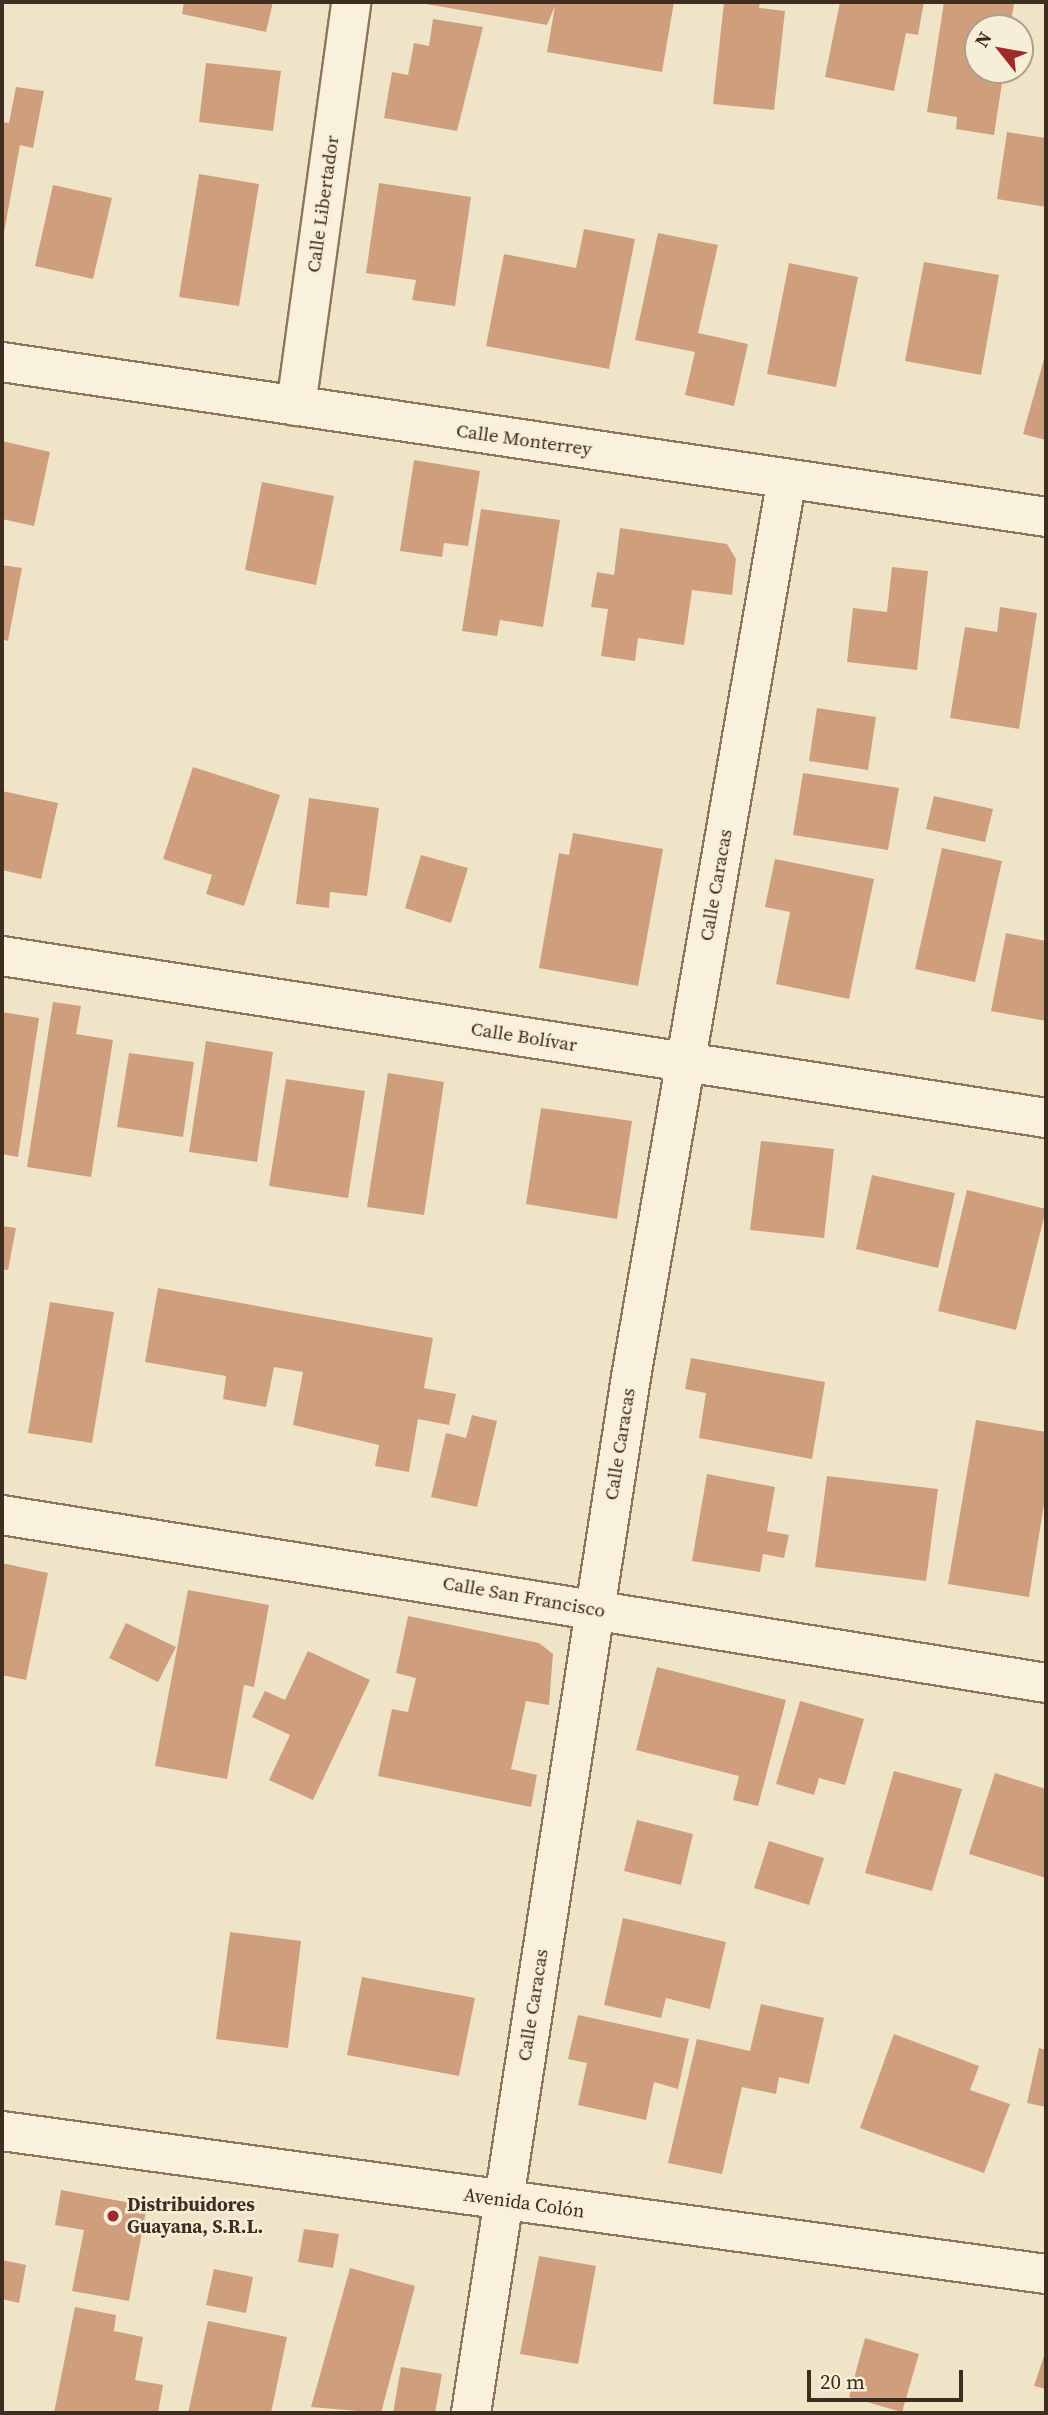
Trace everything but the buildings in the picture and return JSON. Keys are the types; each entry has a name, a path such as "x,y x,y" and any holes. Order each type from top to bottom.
{"street":[{"name":"Calle Libertador","path":"296,406 351,2"},
{"name":"Calle Monterrey","path":"2,362 1046,517"},
{"name":"Calle Caracas","path":"471,2413 594,1609 685,1062 787,478"},
{"name":"Calle Bolívar","path":"2,956 1046,1118"},
{"name":"Calle San Francisco","path":"2,1515 1046,1682"},
{"name":"Avenida Colón","path":"2,2131 1046,2274"}],"place":[{"name":"Distribuidores Guayana, S.R.L.","path":"113,2216"}]}
